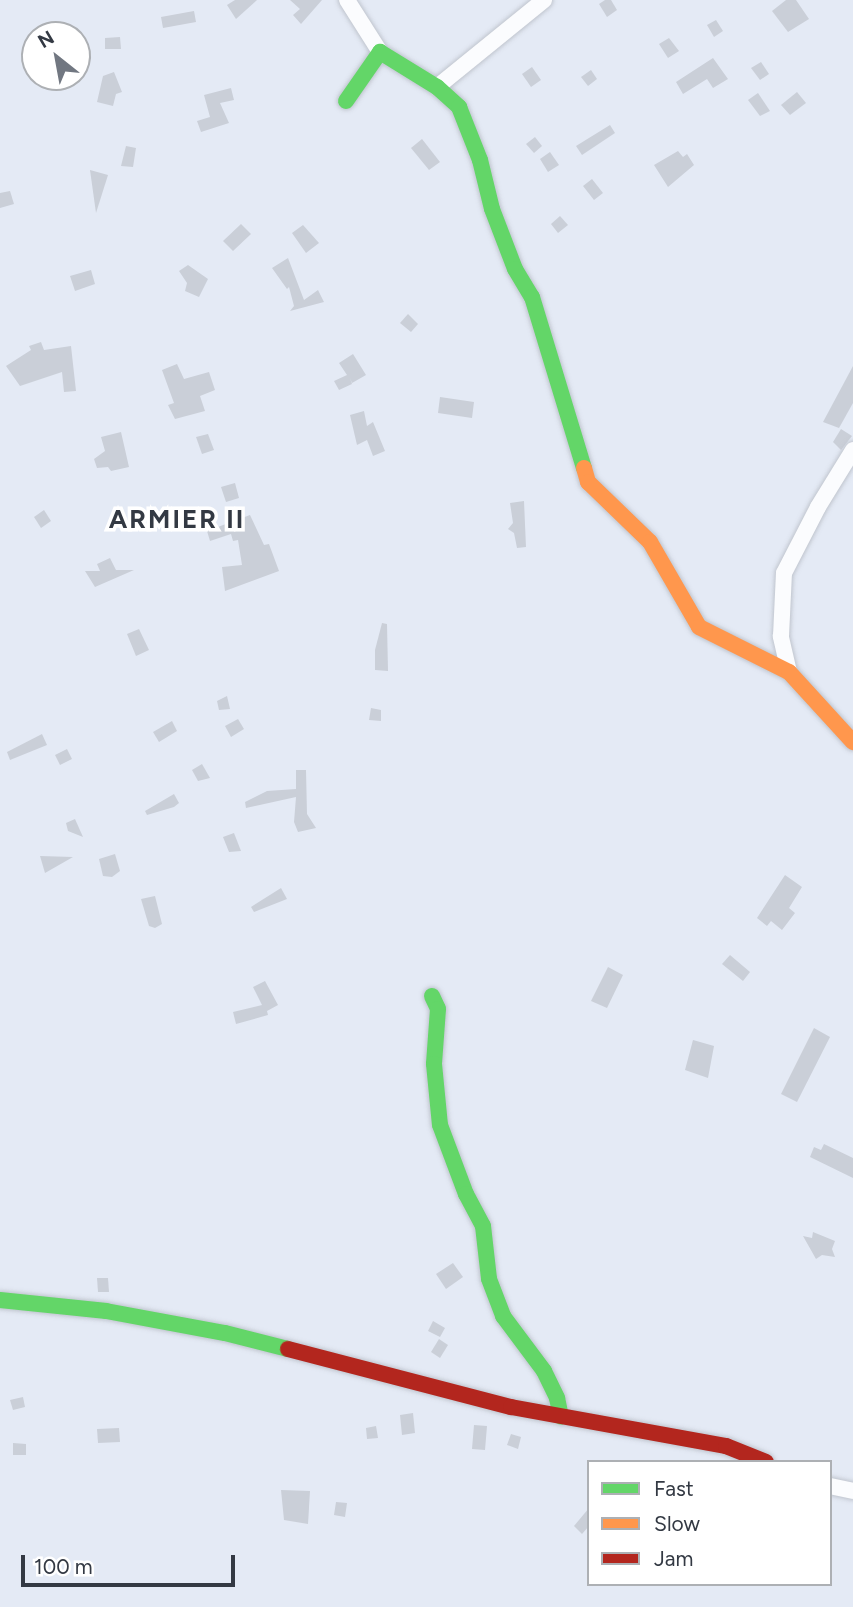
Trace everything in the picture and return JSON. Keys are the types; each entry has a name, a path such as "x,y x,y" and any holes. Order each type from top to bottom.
{"street":[{"path":"347,0 380,52 437,87 459,107 480,160 497,221 515,269 531,297 588,482 650,542 699,627 789,672 853,742"},
{"path":"437,87 544,0"},
{"path":"346,101 380,52"},
{"path":"789,672 781,636 784,573 853,450"},
{"path":"432,996 438,1009 433,1064 440,1125 466,1194 483,1226 489,1279 503,1316 544,1371 557,1398 561,1417"},
{"path":"0,1300 106,1311 225,1334 561,1417 726,1446 761,1460"},
{"path":"832,1486 853,1490"}],"building":[{"path":"235,0 257,0 236,19 227,5"},
{"path":"290,0 322,0 301,24 293,15 300,9"},
{"path":"611,0 617,10 607,17 599,4"},
{"path":"786,0 796,0 809,19 788,32 772,11"},
{"path":"194,11 196,22 163,28 161,17"},
{"path":"716,20 723,31 714,37 707,25"},
{"path":"120,37 121,49 105,49 105,38"},
{"path":"669,38 679,51 668,58 659,44"},
{"path":"713,58 728,79 713,88 707,79 683,94 676,82"},
{"path":"761,62 769,74 760,80 751,68"},
{"path":"532,67 541,80 531,87 522,74"},
{"path":"591,70 597,79 588,86 581,77"},
{"path":"114,72 122,92 116,94 113,106 97,102 103,76"},
{"path":"231,88 234,100 220,103 229,123 201,132 197,121 210,117 204,95"},
{"path":"797,92 806,103 790,115 781,105"},
{"path":"758,93 770,111 760,116 748,100"},
{"path":"610,125 615,133 582,155 576,146"},
{"path":"535,137 542,146 534,153 526,144"},
{"path":"422,139 440,162 429,170 411,148"},
{"path":"126,146 136,148 133,167 121,166"},
{"path":"678,151 683,157 687,154 694,165 668,187 654,165"},
{"path":"550,152 559,165 548,172 540,159"},
{"path":"90,170 108,175 96,213"},
{"path":"592,179 603,193 594,200 583,186"},
{"path":"10,191 14,204 0,208 0,193"},
{"path":"560,216 568,225 558,233 551,224"},
{"path":"241,224 251,234 233,251 223,241"},
{"path":"303,225 319,243 306,253 292,233"},
{"path":"288,258 304,300 318,290 324,302 290,311 294,306 289,287 287,289 272,268"},
{"path":"188,265 208,279 199,297 185,291 187,283 179,271"},
{"path":"91,270 95,284 75,291 70,276"},
{"path":"408,314 418,324 411,332 400,323"},
{"path":"41,342 44,350 71,346 76,391 64,392 62,372 20,386 6,366 31,350 29,346"},
{"path":"353,354 366,375 352,383 350,378 352,384 339,390 334,381 347,375 339,363"},
{"path":"177,364 184,379 209,372 215,390 200,396 205,411 175,419 168,405 174,403 162,370"},
{"path":"853,366 853,403 839,428 823,422"},
{"path":"440,397 474,402 472,418 438,413"},
{"path":"364,411 367,426 373,422 385,451 373,456 367,440 357,445 350,415"},
{"path":"841,429 852,436 841,450 833,442"},
{"path":"121,432 129,467 111,471 108,467 97,468 94,459 105,451 101,437"},
{"path":"208,434 214,450 202,454 196,437"},
{"path":"235,483 239,498 226,502 221,487"},
{"path":"524,501 526,547 517,548 514,533 508,529 513,523 510,503"},
{"path":"44,510 51,521 41,528 34,517"},
{"path":"250,515 264,545 269,544 279,571 225,591 222,567 242,565 238,540 233,541 231,534 210,541 207,531"},
{"path":"110,558 116,570 134,570 95,587 85,571 100,571 97,564"},
{"path":"382,623 387,624 388,671 375,670 375,650"},
{"path":"139,629 149,650 136,656 127,634"},
{"path":"227,696 230,709 219,710 217,701"},
{"path":"371,708 381,710 381,721 369,720"},
{"path":"238,719 244,729 231,737 225,726"},
{"path":"172,721 177,731 159,742 153,732"},
{"path":"42,734 47,745 10,760 7,752"},
{"path":"67,749 72,759 60,765 55,755"},
{"path":"202,764 210,778 198,781 192,770"},
{"path":"296,770 306,770 307,814 316,828 298,832 294,822 296,797 246,808 245,802 267,791 296,789"},
{"path":"174,794 179,803 174,807 147,815 145,811"},
{"path":"75,819 83,837 68,831 66,823"},
{"path":"234,833 241,851 229,852 223,837"},
{"path":"115,854 120,871 112,877 103,876 99,859"},
{"path":"40,856 73,857 45,873"},
{"path":"785,875 802,887 789,908 795,913 782,930 771,921 767,926 757,918"},
{"path":"281,888 287,899 254,912 251,907"},
{"path":"155,896 162,924 155,928 149,926 141,899"},
{"path":"730,955 750,972 743,981 722,964"},
{"path":"608,967 623,975 607,1008 591,1001"},
{"path":"265,981 278,1005 267,1011 268,1015 236,1024 233,1012 262,1005 253,987"},
{"path":"814,1028 830,1037 797,1102 781,1094"},
{"path":"693,1040 714,1046 708,1078 685,1070"},
{"path":"824,1144 853,1158 853,1178 810,1157 814,1147 821,1150"},
{"path":"813,1232 835,1241 832,1249 835,1257 822,1255 816,1259 803,1236 812,1238"},
{"path":"453,1263 463,1277 446,1289 436,1274"},
{"path":"97,1278 108,1278 109,1292 98,1292"},
{"path":"433,1321 445,1328 440,1337 428,1331"},
{"path":"439,1339 448,1345 440,1358 431,1352"},
{"path":"23,1397 25,1407 13,1410 10,1400"},
{"path":"413,1413 415,1433 402,1435 400,1415"},
{"path":"474,1425 487,1426 485,1450 472,1449"},
{"path":"376,1426 378,1438 367,1439 366,1428"},
{"path":"119,1428 120,1442 98,1443 97,1429"},
{"path":"511,1434 521,1437 518,1449 507,1445"},
{"path":"13,1443 26,1444 26,1455 13,1455"},
{"path":"281,1490 310,1491 308,1524 284,1520"},
{"path":"336,1502 347,1503 345,1517 334,1515"},
{"path":"587,1510 587,1528 582,1534 574,1526"}],"traffic: fast":[{"path":"346,101 380,52 437,87 459,107 480,160 492,209 515,269 532,297 584,468"},
{"path":"432,996 438,1009 434,1064 440,1125 466,1194 483,1226 489,1279 503,1316 544,1371 557,1398 561,1417"},
{"path":"0,1300 106,1311 225,1333 288,1349"}],"traffic: slow":[{"path":"584,468 588,482 650,542 699,627 789,672 853,742"}],"traffic: jam":[{"path":"288,1349 511,1407 726,1446 761,1460"}],"district":[{"name":"ARMIER II","path":"177,520"}]}
